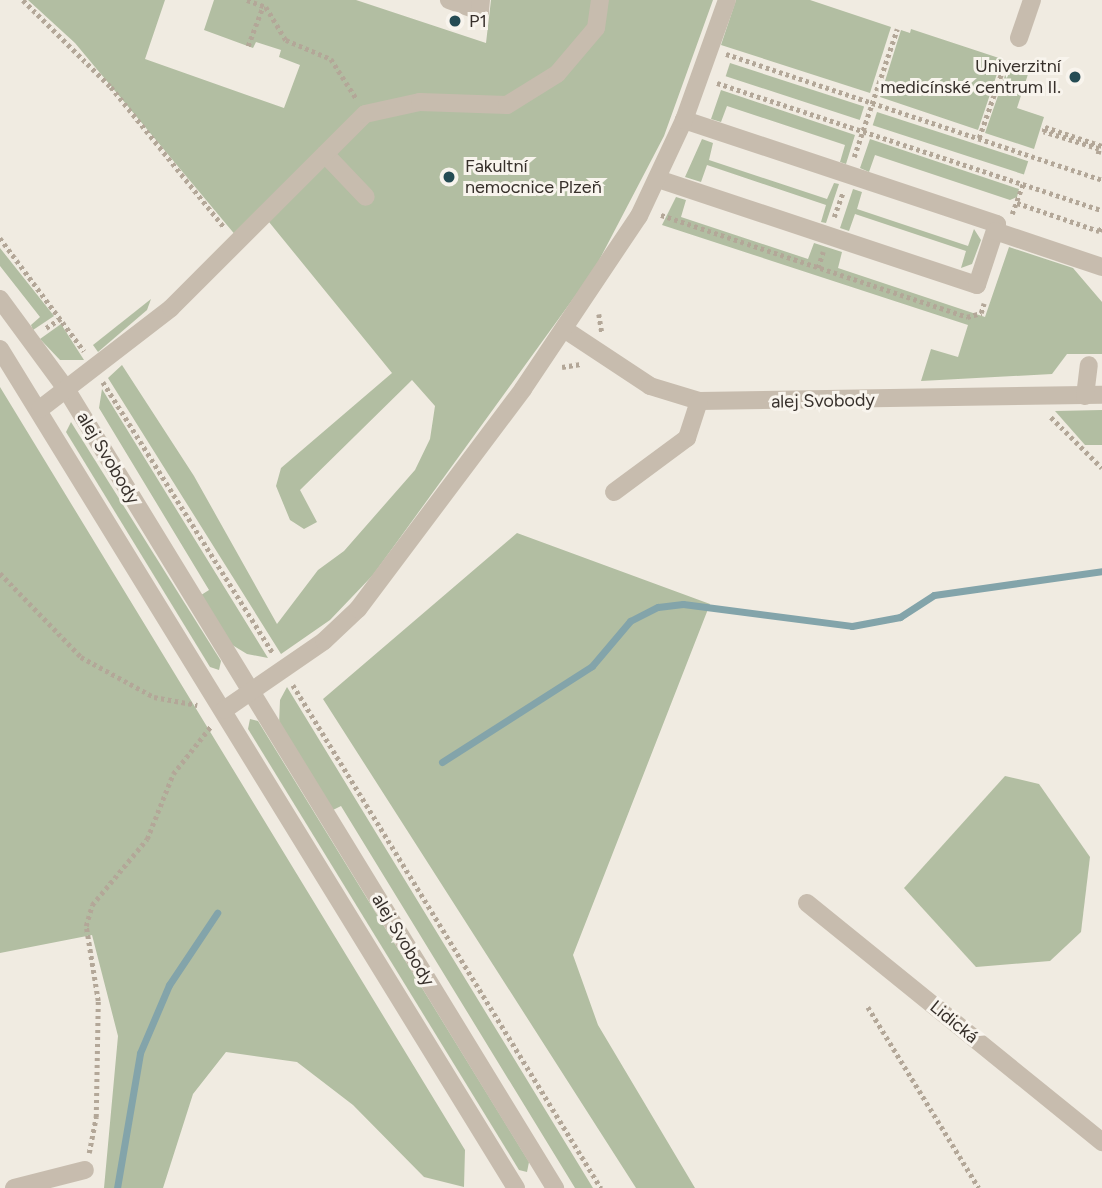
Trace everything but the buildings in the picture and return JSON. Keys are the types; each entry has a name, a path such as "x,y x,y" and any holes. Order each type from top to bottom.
{"street":[{"path":"449,0 480,11 481,0"},
{"path":"40,409 171,308 365,114 420,102 507,105 557,74 596,28 600,0"},
{"path":"224,710 324,640 386,576 564,329 610,263 658,179 684,120 727,0"},
{"path":"1019,38 1031,0"},
{"path":"658,179 977,285 997,224 684,120"},
{"path":"325,155 366,197"},
{"path":"995,231 1094,264 1102,282"},
{"name":"alej Svobody","path":"0,299 66,389 555,1188"},
{"name":"alej Svobody","path":"564,329 650,386 699,401 1094,396"},
{"name":"alej Svobody","path":"0,349 40,409 516,1188"},
{"path":"1089,365 1094,396"},
{"path":"614,492 688,438 699,401"},
{"name":"Lidická","path":"807,903 1102,1142"},
{"path":"14,1188 85,1170"}],"path":[{"path":"23,0 111,87 237,244"},
{"path":"247,0 263,6 286,40 320,53 338,66 365,114"},
{"path":"248,46 263,6"},
{"path":"872,103 897,29"},
{"path":"722,63 725,54 1102,180"},
{"path":"979,138 1006,60"},
{"path":"719,73 715,82 1102,210"},
{"path":"1098,154 1099,149 1044,131 1045,127 1102,146"},
{"path":"1023,184 1018,200 1099,231 1102,227"},
{"path":"0,238 66,321 284,670 601,1188"},
{"path":"1051,417 1102,468"},
{"path":"0,573 80,657 155,697 224,710 173,774 147,839 92,905 86,926 98,1001 96,1117 85,1170"},
{"path":"868,1007 979,1188"}],"green space":[{"name":"Fakultní nemocnice Plzeň","path":"28,0 165,0 145,59 284,108 300,65 279,57 281,50 256,42 253,48 204,30 214,0 356,0 486,43 491,0 713,0 664,136 594,270 373,575 330,620 281,654 108,378 122,365 194,476 277,624 318,570 344,551 415,470 430,439 435,406 412,380 300,490 317,522 304,529 290,520 276,486 281,468 392,373 269,222 237,237 75,43"},
{"path":"736,0 810,0 891,27 870,93 721,45"},
{"path":"911,29 1002,59 978,130 880,97 901,30 910,33"},
{"path":"1010,61 1030,68 1017,108 1044,117 1034,149 985,133"},
{"path":"730,63 864,107 860,120 726,76"},
{"path":"721,90 855,135 846,164 840,162 845,145 727,106 721,122 711,119"},
{"path":"877,112 1028,161 1024,174 873,125"},
{"path":"702,139 713,143 709,160 827,199 834,183 839,184 826,223 821,222 826,205 707,165 701,182 685,177"},
{"path":"870,139 1019,189 1017,197 1010,200 875,155 869,172 860,168"},
{"path":"853,189 862,192 857,209 968,246 974,229 981,240 972,264 961,268 966,251 855,214 849,231 840,228"},
{"path":"676,197 686,200 681,217 808,259 814,243 842,252 838,268 985,317 1009,247 1073,268 1102,302 1102,354 1067,354 1052,374 921,381 931,349 958,357 968,325 662,225"},
{"path":"0,248 54,316 33,330 31,325 40,317 0,266"},
{"path":"151,299 147,310 98,352 93,345"},
{"path":"61,324 84,360 60,360 40,339"},
{"path":"0,387 465,1150 464,1187 424,1177 353,1105 297,1062 226,1052 193,1094 163,1188 104,1188 118,1036 92,935 0,953"},
{"path":"102,389 268,658 247,654 229,643 198,597 209,590 99,408"},
{"path":"1102,410 1102,445 1085,445 1055,411"},
{"path":"71,422 221,661 219,670 210,667 66,432"},
{"path":"517,533 710,604 573,955 598,1025 695,1188 636,1188 323,699"},
{"path":"287,687 593,1188 575,1188 341,806 329,812 279,725 280,700"},
{"path":"250,719 258,721 529,1162 527,1172 519,1170 248,729"},
{"path":"1005,776 1039,784 1090,857 1081,932 1050,961 976,967 904,888"}],"waterway":[{"path":"442,762 592,666 630,621 658,607 683,604 852,626 900,617 934,595 1102,571"},
{"path":"117,1188 140,1053 169,985 217,913"}],"place":[{"name":"P1","path":"455,21"},
{"name":"Univerzitní medicínské centrum II.","path":"1075,77"},
{"name":"Fakultní nemocnice Plzeň","path":"449,177"}]}
